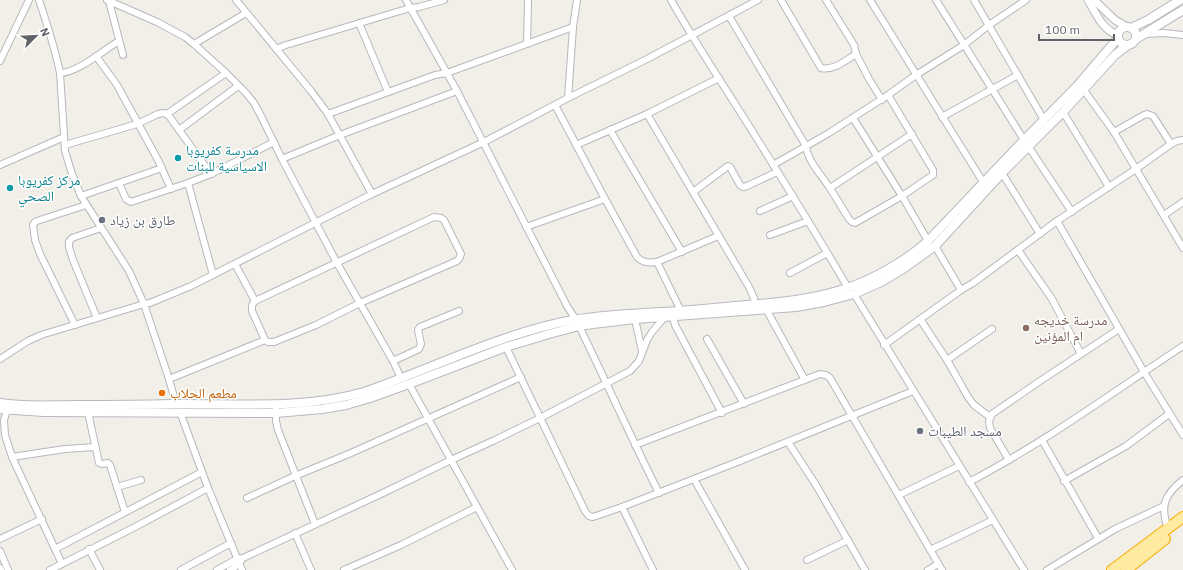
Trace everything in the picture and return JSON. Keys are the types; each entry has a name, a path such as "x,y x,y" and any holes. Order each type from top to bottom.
{"highway":[{"path":"1112,570 1183,517"},
{"path":"1126,570 1183,526"}],"main road":[{"path":"4,407 44,412 88,412 176,404 322,410 346,405 409,384 506,347 528,336 564,322 593,324 635,319 809,305 854,294 881,282 903,269 932,244 1002,173 1044,120 1077,86 1118,36 1120,30 1148,20 1180,0"},
{"path":"1183,10 1183,17"},
{"path":"4,407 26,406 180,412 276,409 350,396 380,387 489,345 607,315 681,311 803,299 848,288 881,273 920,248 932,244 983,182 1062,112 1115,56 1136,39 1183,10"},
{"path":"1129,28 1135,33 1136,39"},
{"path":"1118,36 1122,43 1128,45"}],"street":[{"path":"0,60 29,0"},
{"path":"39,0 53,42 60,73 64,137 69,167 81,196 125,264 144,304 176,404"},
{"path":"108,0 123,55"},
{"path":"108,0 167,27 185,37 226,73 254,103 337,263 393,361 401,378"},
{"path":"236,0 311,91 328,114 372,194"},
{"path":"406,0 447,72 567,306 578,323 635,446 659,492"},
{"path":"276,49 410,8 444,0"},
{"path":"527,44 528,0"},
{"path":"568,98 573,27 577,0"},
{"path":"671,0 691,36 793,196 848,288"},
{"path":"2,356 34,338 150,303 213,276 372,194 484,142 758,0"},
{"path":"781,0 821,68 825,69 838,66 856,54"},
{"path":"826,0 854,45 856,54 882,100"},
{"path":"870,0 983,182"},
{"path":"936,0 1026,143 1072,212"},
{"path":"974,0 1044,120"},
{"path":"773,165 882,100 916,75 964,45 1026,0"},
{"path":"1088,0 1101,23 1109,31 1118,36"},
{"path":"1097,1 1115,20 1129,28"},
{"path":"194,44 246,13"},
{"path":"729,16 806,146 816,168 849,219 854,223 902,196 933,175 933,170 888,95"},
{"path":"359,24 388,92"},
{"path":"328,114 573,27"},
{"path":"1145,34 1164,33 1183,35"},
{"path":"60,73 76,68 119,41"},
{"path":"96,56 117,85 162,168 171,189"},
{"path":"167,114 226,73"},
{"path":"942,117 1018,75"},
{"path":"576,145 647,114 718,78"},
{"path":"179,130 238,86"},
{"path":"1083,89 1114,132 1183,248"},
{"path":"282,159 340,135 457,91"},
{"path":"555,105 637,257 646,263 657,262 718,236"},
{"path":"1062,112 1109,187"},
{"path":"65,144 137,124 164,113 167,114 211,174"},
{"path":"647,114 749,287 755,304"},
{"path":"1114,132 1144,115 1150,114 1153,116 1171,144"},
{"path":"853,118 961,290"},
{"path":"610,130 682,252"},
{"path":"830,188 912,134"},
{"path":"0,165 64,137"},
{"path":"884,345 1057,222 1171,144 1183,140"},
{"path":"119,183 126,199 131,202 211,174 274,142"},
{"path":"693,192 728,166 740,185 743,187 777,172"},
{"path":"81,196 162,168"},
{"path":"1002,173 1040,234"},
{"path":"188,183 213,276"},
{"path":"760,211 793,196"},
{"path":"526,227 605,199"},
{"path":"1164,215 1183,202"},
{"path":"75,325 40,254 35,240 33,225 37,221 86,205"},
{"path":"169,379 265,340 270,342 277,341 316,325 360,303 457,262 461,254 444,220 434,217 255,301 252,305 252,311 265,340"},
{"path":"770,235 808,221"},
{"path":"1057,222 1119,330 1183,435"},
{"path":"97,318 73,260 69,242 72,238 101,228"},
{"path":"1018,250 1052,299 1081,354"},
{"path":"790,273 827,253"},
{"path":"657,262 681,311"},
{"path":"235,264 255,301"},
{"path":"854,294 884,345 1024,570"},
{"path":"564,322 567,306"},
{"path":"766,309 805,380"},
{"path":"393,361 419,349 421,344 418,330 420,327 459,311"},
{"path":"217,570 540,418 606,384 634,368 639,361 647,340 663,319 670,317 722,413"},
{"path":"635,319 642,352"},
{"path":"920,319 947,360 968,397 974,405 990,417"},
{"path":"947,360 992,329"},
{"path":"1009,460 990,428 990,417 995,411 1119,330"},
{"path":"707,339 744,404"},
{"path":"969,482 1042,440 1183,346"},
{"path":"506,347 587,514 591,517 622,507 694,479 913,391"},
{"path":"635,446 820,374 824,374 828,376 940,567 928,570"},
{"path":"247,498 521,377"},
{"path":"409,384 512,570"},
{"path":"4,407 5,435 12,457 62,564"},
{"path":"276,409 278,430 315,524"},
{"path":"88,412 99,463 109,464 125,512"},
{"path":"180,412 230,543 240,560 242,570"},
{"path":"1064,481 1126,446 1169,414"},
{"path":"1042,440 1064,481 1098,538"},
{"path":"788,442 816,484 866,570"},
{"path":"12,457 65,449 95,447"},
{"path":"899,495 959,466"},
{"path":"55,548 202,472"},
{"path":"694,479 745,570"},
{"path":"117,487 141,480"},
{"path":"1168,529 1164,517 1164,506 1170,492 1183,480"},
{"path":"50,570 208,488"},
{"path":"1047,570 1114,529 1164,506"},
{"path":"344,570 402,545 477,507"},
{"path":"622,507 653,570"},
{"path":"0,539 42,519"},
{"path":"930,550 993,520"},
{"path":"295,534 311,570"},
{"path":"807,560 848,540"},
{"path":"182,570 230,543"},
{"path":"90,549 100,570"},
{"path":"0,552 8,570"},
{"path":"230,570 240,560"}],"place":[{"name":"مدرسة كفريوبا الاسياسية للبنات","path":"178,158"},
{"name":"مركز كفريوبا الصحي","path":"10,188"},
{"name":"طارق بن زياد","path":"102,220"},
{"name":"مدرسة خديجه ام المؤنين","path":"1026,328"},
{"name":"مطعم الحلاب","path":"162,393"},
{"name":"مسجد الطيبات","path":"920,431"}]}
